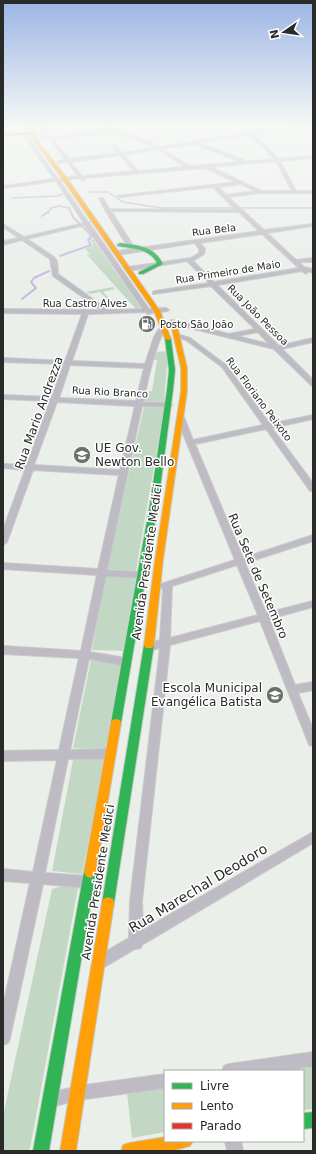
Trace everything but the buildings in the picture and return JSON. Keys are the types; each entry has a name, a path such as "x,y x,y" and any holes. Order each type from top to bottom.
{"main road":[{"name":"Avenida Presidente Medici","path":"41,1151 110,754 132,688 149,647 155,589 184,391 183,362 177,336 157,311 124,249 69,179"},
{"path":"124,249 147,248 155,254 160,264 135,270"},
{"name":"Avenida Presidente Medici","path":"135,270 155,293 157,311"},
{"name":"Avenida Presidente Medici","path":"68,1151 98,964 132,688 126,662 140,574 154,504 170,390 172,370 168,323"},
{"path":"168,336 177,336"},
{"path":"170,390 184,391"},
{"path":"129,1151 179,1142"}],"street":[{"path":"69,179 88,223 157,311"},
{"path":"3,187 69,179 84,181"},
{"path":"231,179 260,192"},
{"path":"288,179 294,192"},
{"path":"120,196 242,184"},
{"path":"214,187 226,196 238,210 263,233 297,261 313,278"},
{"path":"226,196 260,192 313,192"},
{"path":"101,199 124,249"},
{"path":"107,210 238,210"},
{"path":"3,243 88,223"},
{"path":"3,225 52,258 54,261 55,275 107,312"},
{"name":"Rua Bela","path":"147,248 313,225"},
{"path":"160,264 189,260 201,254 202,249 197,242"},
{"name":"Rua João Pessoa","path":"189,260 313,384"},
{"name":"Rua Primeiro de Maio","path":"297,261 313,260"},
{"path":"305,269 313,272"},
{"name":"Rua Primeiro de Maio","path":"155,293 305,269"},
{"name":"Rua Castro Alves","path":"3,311 157,311"},
{"name":"Rua Mario Andrezza","path":"3,542 69,363 86,312"},
{"path":"3,1038 39,878 101,572 125,473 148,366 157,337 168,323 278,348 313,340"},
{"path":"229,336 260,330"},
{"name":"Rua Floriano Peixoto","path":"177,336 188,339 224,366 313,489"},
{"path":"3,360 148,366"},
{"name":"Rua Rio Branco","path":"3,397 168,405"},
{"path":"190,443 313,418"},
{"name":"Rua Sete de Setembro","path":"180,419 263,617 313,742"},
{"path":"3,466 125,473"},
{"path":"155,589 240,563 313,538"},
{"path":"3,566 140,574"},
{"path":"136,943 136,901 165,643 168,585"},
{"path":"149,647 313,604"},
{"path":"3,650 85,656 126,662"},
{"path":"292,690 313,686"},
{"path":"3,756 110,754"},
{"name":"Rua Marechal Deodoro","path":"98,964 136,943 313,837"},
{"path":"3,875 87,882"},
{"path":"236,1070 313,1059"},
{"path":"50,1100 78,1093 164,1081"}],"green space":[{"path":"92,238 141,308 136,309 87,255 90,254 85,249 94,245 90,240"},
{"path":"113,287 115,289 103,292 111,300 117,299 120,303 117,304 118,306 111,307 111,309 101,303 109,301 100,292 90,294 86,292"},
{"path":"168,351 164,402 144,401 146,392 152,391 157,360 154,360 155,352"},
{"path":"144,407 164,408 136,571 107,569"},
{"path":"106,575 136,577 123,651 92,650"},
{"path":"91,660 122,663 106,750 73,748"},
{"path":"105,759 82,874 52,871 73,760"},
{"path":"66,885 78,888 30,1149 25,1151 5,1151 3,1150 3,1116 52,889"},
{"path":"313,1065 313,1109 304,1110 304,1070 280,1070"},
{"path":"164,1088 164,1132 132,1138 127,1093"}],"waterway":[{"path":"89,192 108,192 123,202 161,208 313,208"},
{"path":"12,198 57,196 64,194"},
{"path":"48,213 51,208 59,206 69,208 71,213"},
{"path":"42,216 48,212"},
{"path":"60,256 91,245 88,240 91,237 90,234 73,217 71,212"},
{"path":"22,299 36,288 31,282 34,278 49,271"}],"traffic: fast":[{"path":"120,245 144,249 149,251 157,258 160,264 141,273"},
{"path":"116,723 154,504 170,390 172,370 168,339"},
{"path":"108,903 149,645"},
{"path":"41,1151 90,872"},
{"path":"304,1121 313,1120"}],"traffic: slow":[{"path":"65,179 157,311 168,339"},
{"path":"149,645 159,560 184,391 184,368 174,325"},
{"path":"90,872 116,723"},
{"path":"68,1151 108,903"},
{"path":"129,1151 179,1142"}],"place":[{"name":"Posto São João","path":"147,324"},
{"name":"UE Gov. Newton Bello","path":"82,455"},
{"name":"Escola Municipal Evangélica Batista","path":"275,695"}]}
